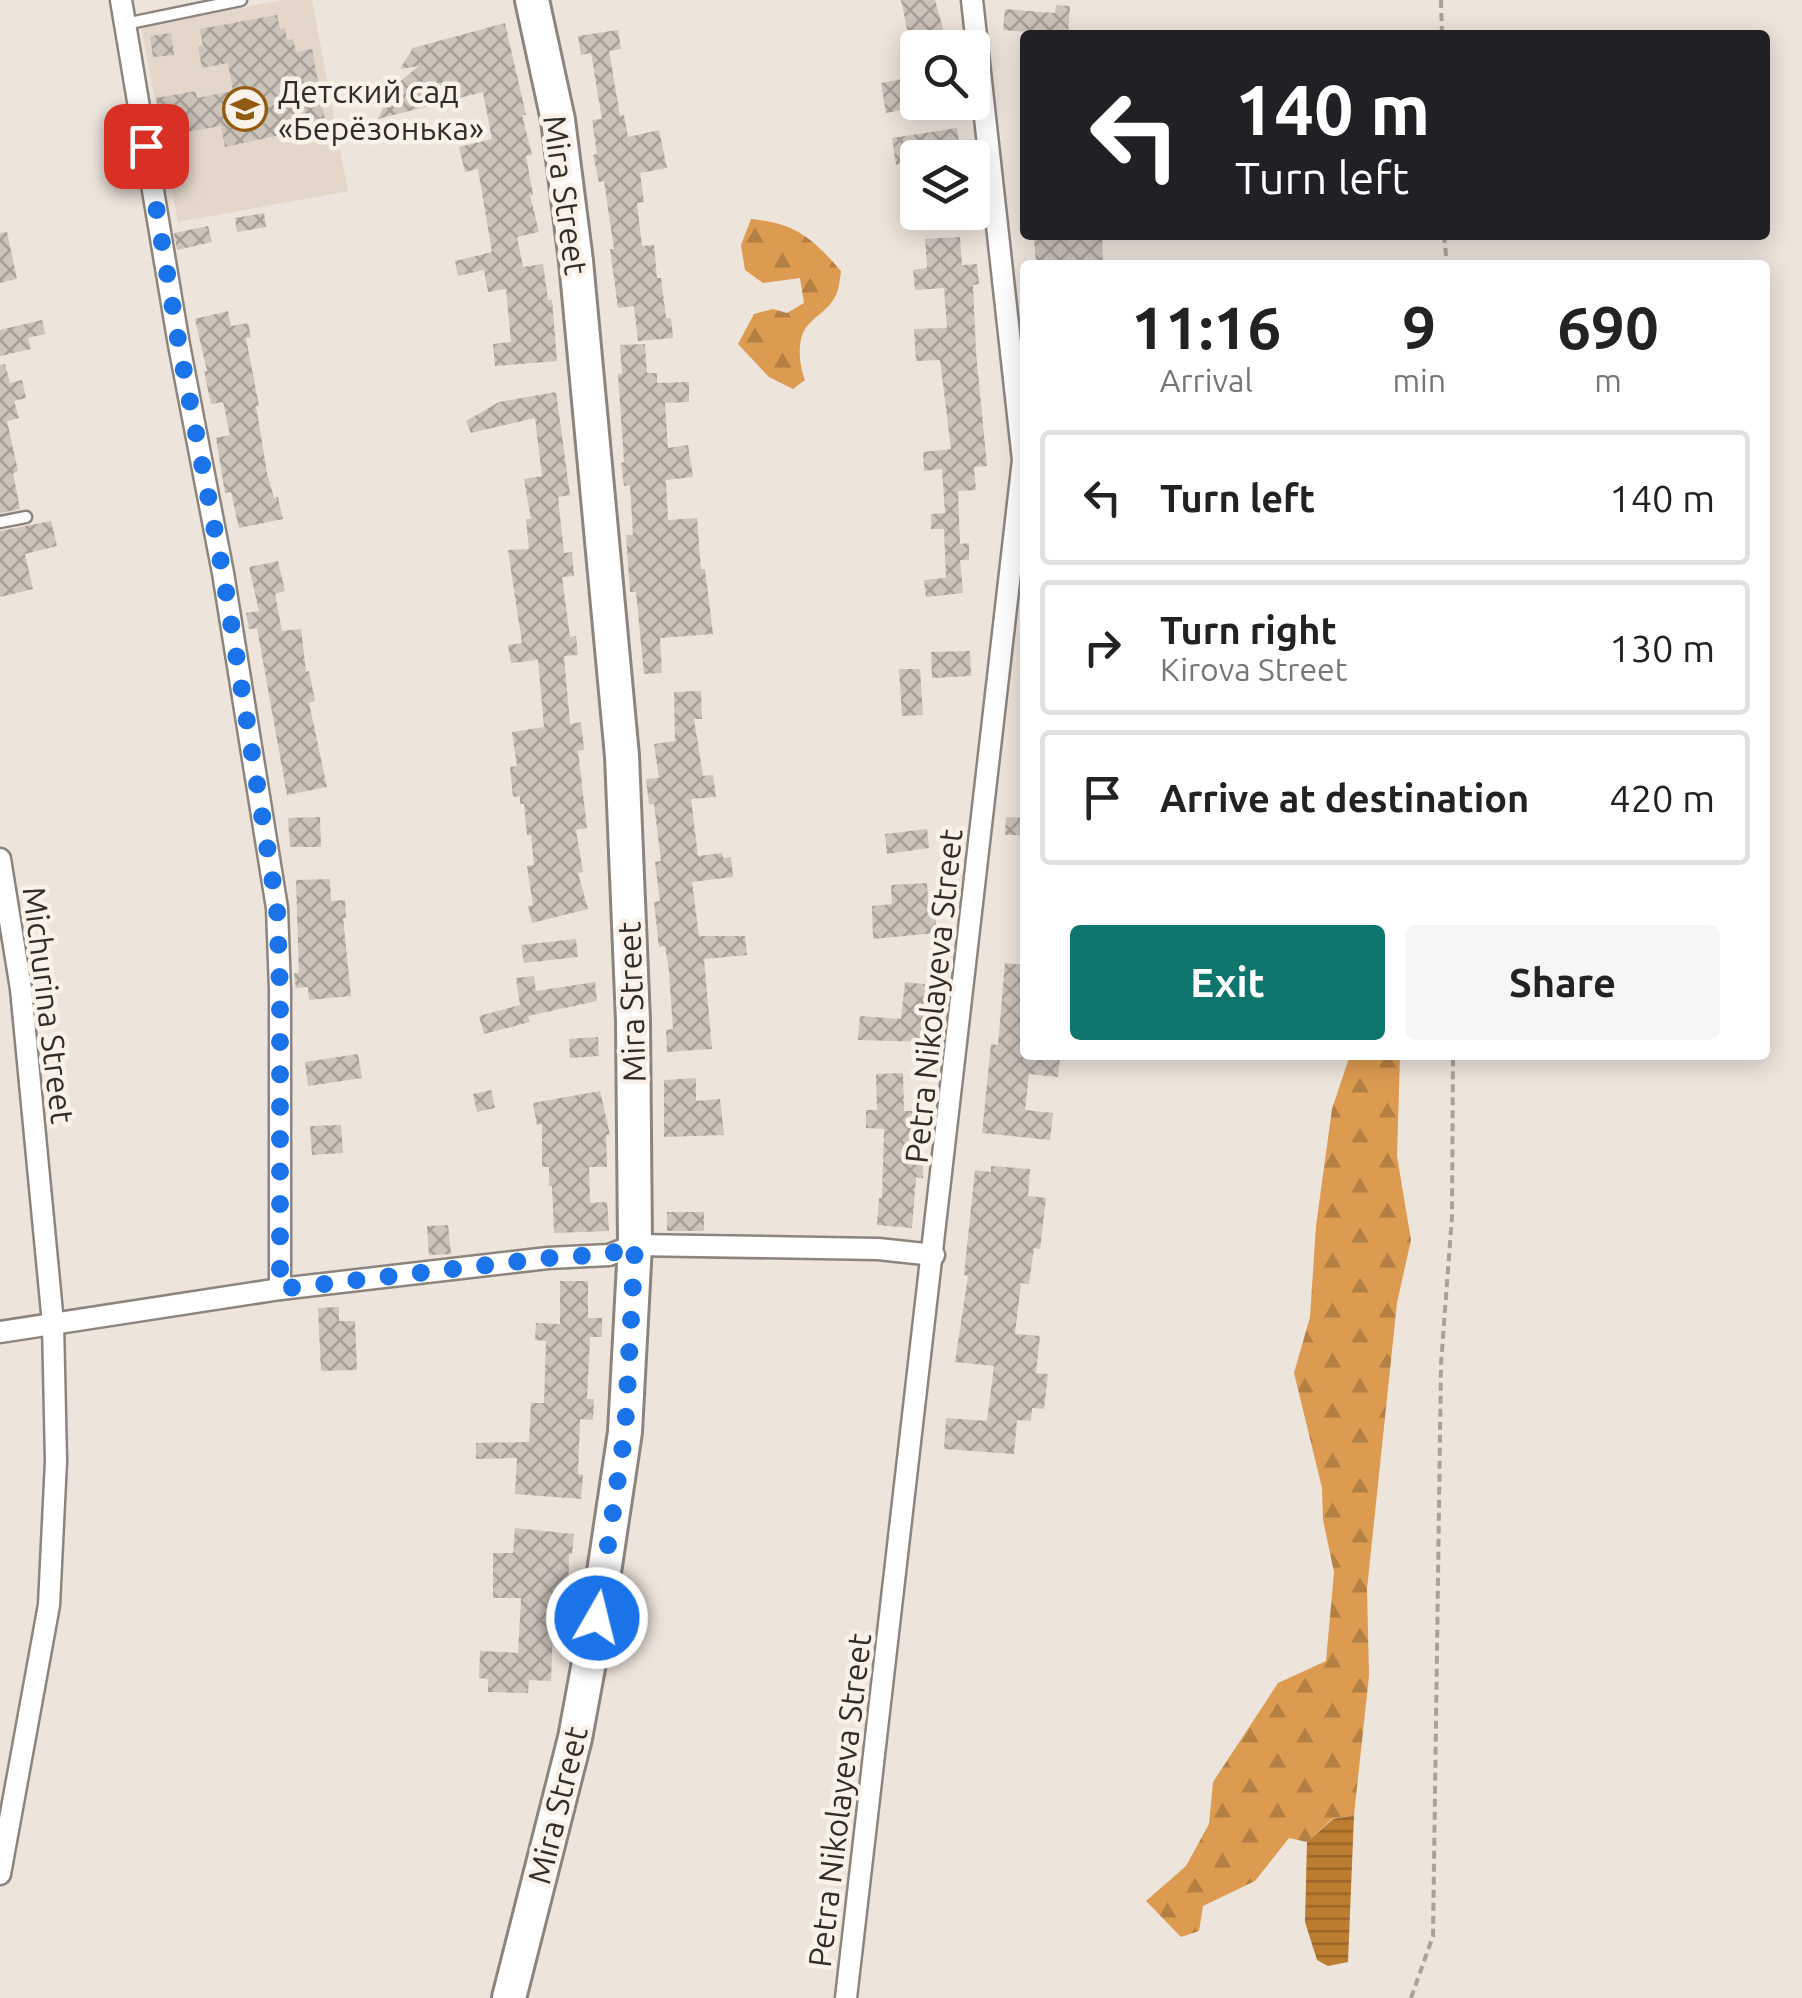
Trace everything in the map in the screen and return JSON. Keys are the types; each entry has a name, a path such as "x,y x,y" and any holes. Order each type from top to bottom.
{"main road":[{"name":"Mira Street","path":"509,1998 575,1738 597,1618 625,1432 635,1245 633,1020 622,756 576,262 558,120 532,0"}],"street":[{"path":"121,0 179,345 223,573 277,908 280,1289"},
{"name":"Petra Nikolayeva Street","path":"972,0 1020,433"},
{"name":"Petra Nikolayeva Street","path":"846,1998 1020,487"},
{"name":"Michurina Street","path":"0,859 21,989 53,1323 56,1460 49,1606 0,1874"},
{"path":"0,1332 280,1289 609,1254 635,1245 878,1248 934,1256"}],"lane":[{"path":"125,24 241,0"},
{"path":"0,522 26,517"}],"path":[{"path":"1441,0 1442,30"},
{"path":"1411,1998 1432,1936 1441,1364 1452,1216 1453,1060"}],"shaded area":[{"name":"Детский сад «Берёзонька»","path":"283,0 312,0 348,191 178,222 141,27"},
{"path":"1354,1815 1348,1962 1328,1966 1317,1960 1305,1922 1307,1842 1333,1819"}],"green space":[{"path":"751,219 780,224 802,234 841,271 833,300 804,330 800,352 805,380 793,389 769,377 738,344 754,314 773,309 787,313 804,303 800,278 763,283 745,270 741,245"},
{"path":"1348,1060 1400,1060 1397,1156 1411,1240 1397,1303 1367,1589 1369,1676 1354,1815 1332,1819 1307,1842 1289,1838 1255,1881 1203,1906 1199,1931 1181,1937 1146,1901 1186,1866 1209,1824 1213,1782 1278,1683 1326,1661 1334,1572 1323,1520 1322,1488 1294,1373 1310,1317 1316,1226 1332,1109"}],"building":[{"path":"901,0 935,0 943,30 907,30"},
{"path":"1056,5 1070,6 1068,30 1003,30 1005,9 1055,13"},
{"path":"277,15 280,29 285,28 287,40 293,39 296,52 312,49 326,125 225,147 221,126 163,136 156,98 196,91 197,98 233,91 228,63 202,68 200,29"},
{"path":"505,23 526,115 522,115 532,155 526,156 530,195 539,232 517,237 523,267 543,264 548,300 552,300 557,361 495,366 493,344 511,342 506,289 488,292 484,270 458,276 455,261 492,252 478,169 465,172 459,147 492,139 483,92 378,119 392,88 419,66 400,69 413,48"},
{"path":"618,30 621,49 609,51 620,116 624,115 628,137 659,130 667,168 640,173 644,202 637,203 642,246 654,245 657,278 661,278 673,338 638,341 634,306 618,308 604,181 599,182 593,155 597,154 592,120 602,119 591,53 581,55 578,36"},
{"path":"171,33 174,55 153,57 150,36"},
{"path":"900,79 900,110 886,113 881,83"},
{"path":"957,128 959,140 900,140 900,164 896,165 892,138"},
{"path":"264,213 266,227 237,232 235,218"},
{"path":"208,226 212,242 177,250 174,233"},
{"path":"7,232 17,279 0,283 0,233"},
{"path":"960,237 962,265 977,264 979,284 973,285 976,352 987,466 974,467 976,490 958,491 960,544 969,543 969,560 960,560 963,593 926,597 924,580 946,578 944,529 931,529 931,514 945,513 942,469 924,471 923,452 951,449 940,360 916,361 914,329 947,328 944,288 915,290 913,270 927,268 925,239"},
{"path":"1034,240 1102,240 1103,260 1036,260"},
{"path":"228,311 231,326 248,323 251,337 246,338 267,473 283,519 239,528 231,492 225,493 216,438 230,435 223,402 211,404 195,319"},
{"path":"42,320 45,334 28,338 31,349 0,356 0,330"},
{"path":"645,344 647,373 657,373 657,383 689,382 689,402 665,403 668,448 688,445 693,477 666,480 668,520 697,518 701,569 705,569 713,634 660,638 662,673 644,674 636,592 630,592 626,535 633,535 630,485 624,486 621,463 624,462 618,374 622,374 620,345"},
{"path":"5,364 10,383 22,380 26,398 14,401 19,418 7,421 18,471 13,473 20,509 0,513 0,365"},
{"path":"556,392 570,495 558,497 564,553 572,552 574,576 562,577 570,637 576,636 578,655 564,656 570,724 581,722 584,750 578,751 587,828 576,830 583,872 578,873 588,909 532,923 527,866 534,865 531,835 527,835 524,804 520,804 520,796 513,797 510,767 517,766 512,732 544,727 538,660 511,663 508,645 522,643 508,550 529,549 526,519 531,519 524,479 542,476 535,418 471,433 466,421 499,402"},
{"path":"51,521 57,546 25,554 33,589 0,597 0,531"},
{"path":"278,561 285,591 275,594 282,631 301,629 306,672 309,671 315,701 309,703 327,787 287,795 257,628 249,629 246,613 259,611 249,567"},
{"path":"970,651 971,676 932,678 931,652"},
{"path":"899,669 920,669 923,715 902,716"},
{"path":"701,691 702,719 694,719 703,776 713,775 716,797 691,799 698,856 722,853 723,858 731,857 733,877 692,882 699,936 745,936 747,955 704,959 712,1049 667,1052 666,1030 673,1029 669,971 665,946 659,947 654,902 660,901 655,862 661,861 654,804 649,804 646,779 659,778 654,744 675,741 674,692"},
{"path":"320,817 321,847 290,847 288,818"},
{"path":"1006,817 1020,818 1020,835 1005,835"},
{"path":"927,829 929,848 887,854 885,834"},
{"path":"330,879 331,901 345,900 343,918 351,996 309,1000 308,987 296,988 294,973 299,973 296,880"},
{"path":"927,883 929,916 936,916 936,933 873,939 872,906 892,904 891,885"},
{"path":"576,939 578,957 524,963 521,945"},
{"path":"1005,963 1020,964 1020,1060 1060,1060 1058,1077 1029,1074 1025,1110 1053,1113 1050,1140 982,1133 991,1044 998,1045"},
{"path":"534,976 536,991 595,982 597,1001 528,1016 530,1022 484,1034 479,1016 520,1005 516,978"},
{"path":"905,982 949,987 947,1001 932,999 928,1042 858,1040 860,1016 901,1019"},
{"path":"598,1037 599,1056 570,1058 569,1039"},
{"path":"358,1054 362,1078 308,1086 305,1062"},
{"path":"903,1073 904,1111 918,1111 917,1154 923,1154 923,1178 916,1177 912,1228 877,1225 882,1198 884,1129 866,1128 866,1110 877,1110 876,1074"},
{"path":"696,1078 696,1101 720,1099 724,1135 664,1137 664,1080"},
{"path":"491,1090 495,1108 477,1112 473,1094"},
{"path":"600,1091 610,1135 606,1135 607,1167 589,1167 590,1203 607,1202 609,1231 554,1233 549,1167 542,1167 542,1124 537,1125 533,1103"},
{"path":"341,1125 343,1153 312,1155 310,1126"},
{"path":"991,1166 1030,1169 1028,1196 1046,1198 1040,1249 1034,1248 1029,1284 1021,1283 1015,1334 1040,1336 1036,1373 1048,1374 1044,1409 1032,1408 1031,1421 1017,1420 1014,1454 944,1449 946,1418 987,1421 994,1366 955,1362 968,1276 964,1275 975,1170 991,1172"},
{"path":"667,1212 704,1212 704,1231 667,1231"},
{"path":"448,1225 451,1254 429,1255 427,1226"},
{"path":"560,1281 588,1281 588,1318 602,1318 602,1337 590,1337 587,1399 594,1399 593,1420 580,1419 581,1499 515,1494 517,1458 476,1459 476,1443 529,1442 531,1403 544,1403 546,1341 535,1340 536,1323 560,1324"},
{"path":"339,1307 339,1321 355,1321 357,1370 321,1371 318,1308"},
{"path":"515,1528 574,1534 569,1554 568,1600 554,1600 551,1681 529,1680 528,1693 488,1692 488,1679 479,1678 480,1651 518,1653 521,1598 493,1598 493,1553 513,1553"}],"place":[{"name":"Детский сад «Берёзонька»","path":"245,109"}],"route":[{"path":"146,146 223,573 277,908 280,1289 609,1254 635,1245 625,1432 597,1618"}]}
